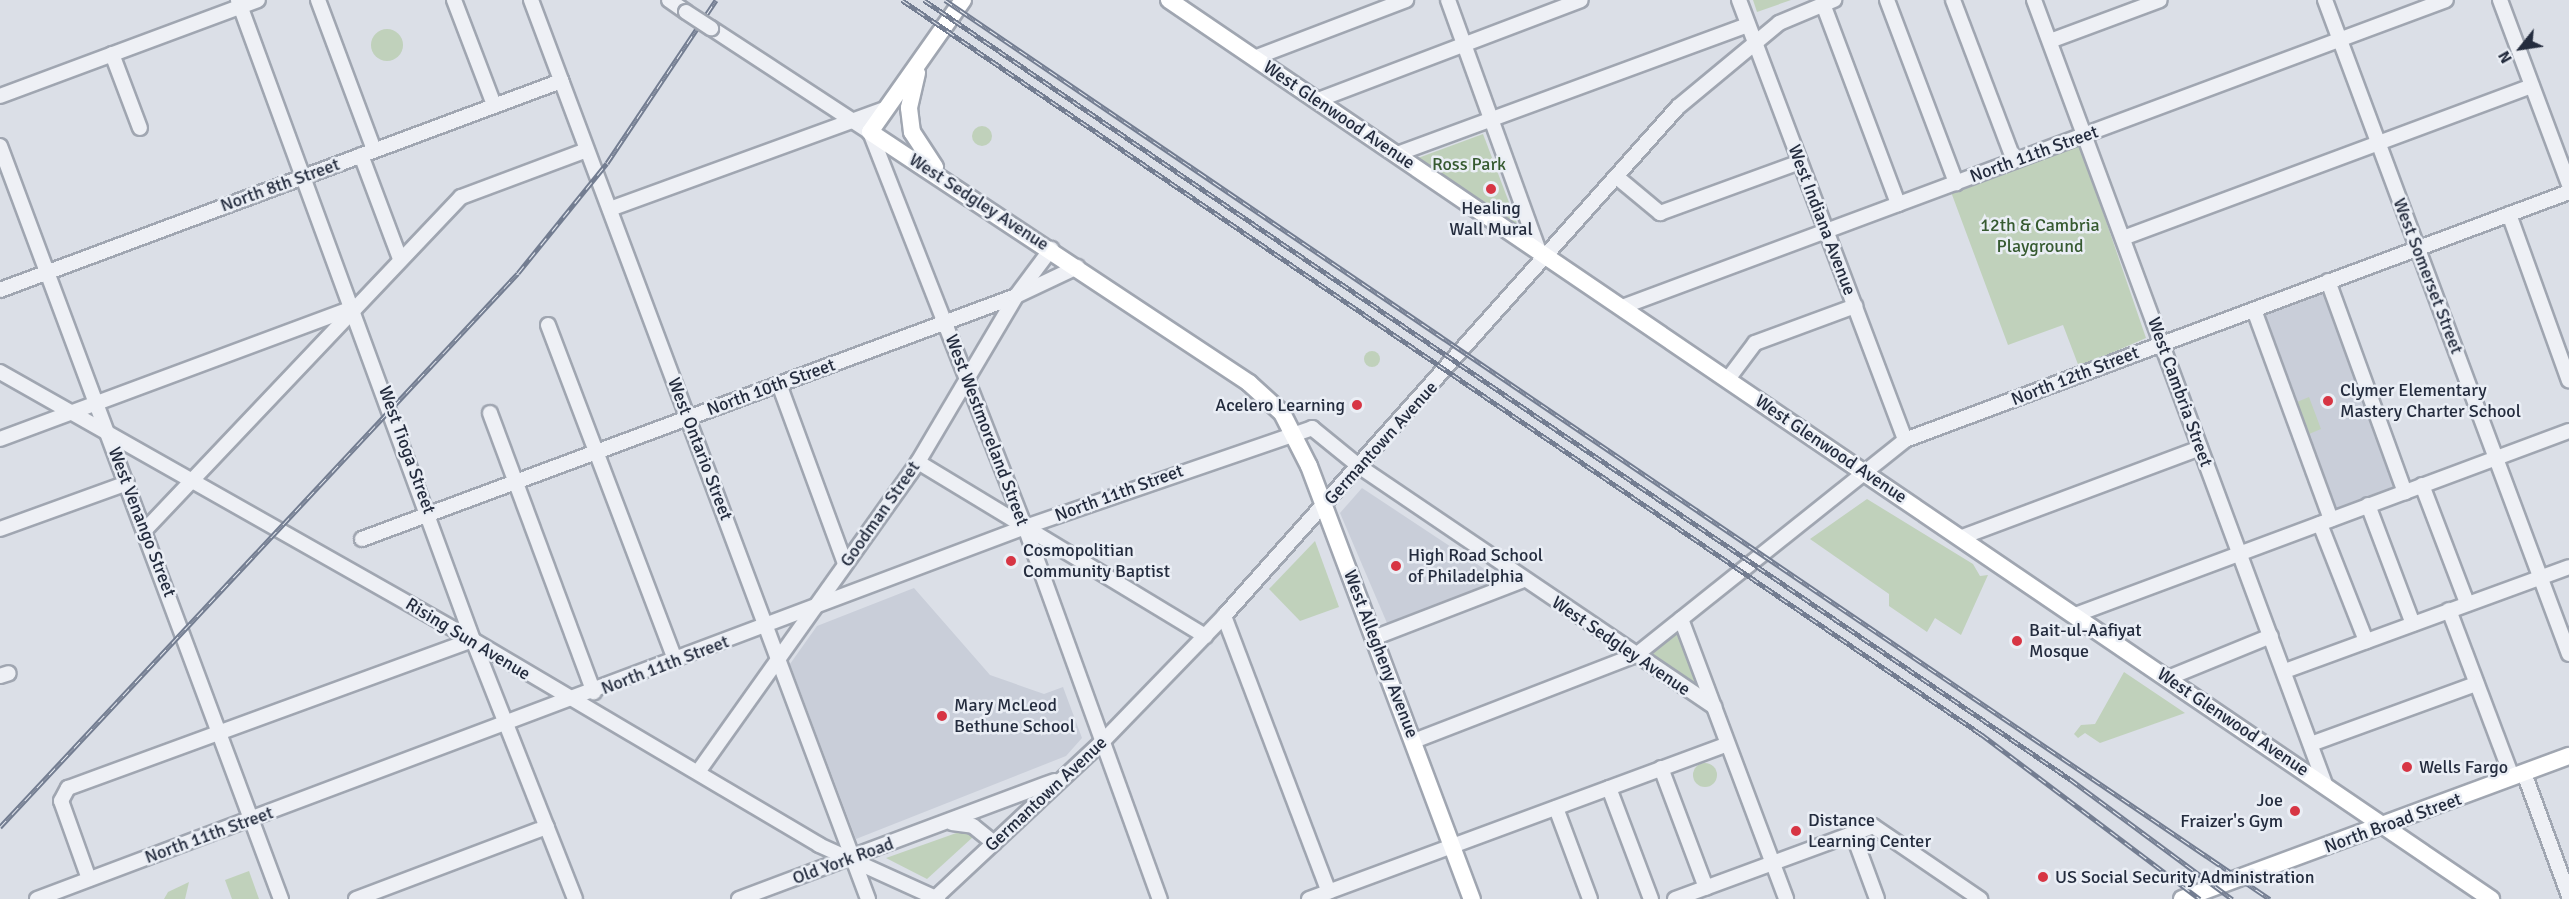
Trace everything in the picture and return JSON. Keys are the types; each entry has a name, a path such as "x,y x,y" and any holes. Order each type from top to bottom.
{"main road":[{"path":"870,132 963,0"},
{"name":"West Glenwood Avenue","path":"1171,0 2491,899"},
{"path":"925,55 911,91 912,132 949,180"},
{"name":"West Sedgley Avenue","path":"870,132 949,180 1266,394 1282,413"},
{"name":"West Allegheny Avenue","path":"1282,413 1324,506 1376,637 1472,899"},
{"name":"North Broad Street","path":"2182,899 2385,827 2569,756"}],"street":[{"path":"0,96 240,3 258,0"},
{"path":"318,0 400,259"},
{"path":"454,0 494,105"},
{"name":"West Ontario Street","path":"531,0 868,899"},
{"name":"West Sedgley Avenue","path":"669,0 848,121 870,132"},
{"path":"1254,58 1406,0"},
{"path":"1448,0 1543,254"},
{"path":"1318,100 1581,0"},
{"name":"West Indiana Avenue","path":"1739,0 1905,440"},
{"path":"1887,0 1956,183"},
{"path":"1953,0 2014,161"},
{"name":"West Cambria Street","path":"2034,0 2325,784"},
{"path":"2050,41 2160,0"},
{"name":"West Somerset Street","path":"2325,0 2569,654"},
{"name":"North 11th Street","path":"1622,307 2446,0"},
{"path":"2500,0 2569,185"},
{"path":"1828,2 1898,204"},
{"name":"Germantown Avenue","path":"936,898 1102,742 1224,616 1360,467 1543,254 1618,178 1684,101 1790,17 1828,2"},
{"name":"West Tioga Street","path":"240,3 430,514 473,640 575,899"},
{"path":"1397,154 1748,25"},
{"path":"112,54 140,128"},
{"name":"North 8th Street","path":"0,290 561,81"},
{"path":"2123,238 2532,86"},
{"path":"610,209 848,121 885,110"},
{"name":"West Westmoreland Street","path":"870,132 1025,527 1160,899"},
{"name":"West Venango Street","path":"0,146 281,899"},
{"path":"145,530 461,197 587,150"},
{"path":"1618,178 1660,213 1800,162"},
{"name":"North 12th Street","path":"1414,741 1636,656 1905,440 2569,192"},
{"path":"2509,214 2569,381"},
{"name":"Goodman Street","path":"698,772 918,462 1016,296 1051,249"},
{"name":"North 10th Street","path":"363,539 1016,296 1077,267"},
{"path":"2328,281 2404,492"},
{"path":"1728,379 1755,343 1855,306"},
{"path":"0,439 354,308"},
{"path":"2254,310 2366,641"},
{"path":"548,325 675,660"},
{"name":"Rising Sun Avenue","path":"0,372 192,478 473,640 570,701 698,772 819,845 853,857 936,898"},
{"path":"779,384 845,563"},
{"path":"490,413 594,692"},
{"name":"West Sedgley Avenue","path":"1292,431 1312,428 1360,467 1714,707"},
{"name":"North 11th Street","path":"37,899 813,610 1025,527 1292,431"},
{"path":"2075,615 2496,457 2568,433"},
{"path":"1962,537 2200,448"},
{"path":"918,462 1205,636"},
{"path":"0,529 127,483"},
{"path":"2422,485 2467,603"},
{"path":"2368,505 2413,624"},
{"path":"2285,672 2569,567"},
{"path":"1376,637 1524,580"},
{"path":"2450,610 2476,684 2518,775 2569,896"},
{"path":"1224,616 1329,892"},
{"path":"1681,619 1786,899"},
{"path":"2168,678 2271,636"},
{"path":"89,879 61,801 63,793 473,640"},
{"path":"2311,744 2476,684"},
{"path":"1309,899 1727,744"},
{"path":"1661,768 1706,888"},
{"name":"Old York Road","path":"739,899 947,822 1068,774"},
{"path":"1609,788 1651,899"},
{"path":"1556,808 1590,899"},
{"path":"947,822 973,826 994,843"},
{"path":"356,899 547,827"},
{"path":"1675,899 1869,828 1898,841 1980,899"},
{"path":"1854,834 1877,899"}],"shaded area":[{"name":"Clymer Elementary Mastery Charter School","path":"2325,292 2397,488 2332,511 2260,315"},
{"name":"High Road School of Philadelphia","path":"1362,488 1501,580 1387,623 1340,513"},
{"name":"Mary McLeod Bethune School","path":"914,588 990,675 1044,694 1063,687 1082,738 1066,756 856,839 790,664 817,626"}],"green space":[{"path":"1753,0 1791,0 1757,12"},
{"path":"387,29 398,34 403,45 398,56 387,61 376,56 371,45 376,34"},
{"path":"982,126 989,129 992,136 989,143 982,146 975,143 972,136 975,129"},
{"name":"Ross Park","path":"1483,134 1518,226 1418,158"},
{"name":"12th & Cambria Playground","path":"2080,145 2146,338 2079,367 2063,325 2008,345 1951,192"},
{"path":"1369,351 1375,351 1380,359 1378,365 1369,367 1364,362 1364,356"},
{"path":"2309,397 2321,429 2309,434 2297,402"},
{"path":"1867,499 1973,564 1980,576 1988,575 1961,635 1935,618 1927,632 1889,606 1889,594 1810,539"},
{"path":"1315,541 1339,607 1300,621 1269,589"},
{"path":"1679,624 1701,687 1647,651"},
{"path":"2124,672 2185,713 2100,743 2085,733 2078,738 2074,734 2081,725 2095,724"},
{"path":"1705,763 1713,767 1717,775 1713,783 1705,787 1697,783 1693,775 1697,767"},
{"path":"962,831 973,837 927,879 886,858"},
{"path":"249,871 259,899 232,899 225,880"},
{"path":"189,882 185,899 164,899 168,892"}],"railway":[{"path":"0,827 518,273 607,163 716,0"},
{"path":"902,0 1981,734 2200,899"},
{"path":"924,0 2070,779 2232,899"},
{"path":"945,0 2270,899"}],"place":[{"name":"Healing Wall Mural","path":"1491,189"},
{"name":"Clymer Elementary Mastery Charter School","path":"2328,401"},
{"name":"Acelero Learning","path":"1357,405"},
{"name":"Cosmopolitian Community Baptist","path":"1011,561"},
{"name":"High Road School of Philadelphia","path":"1396,566"},
{"name":"Bait-ul-Aafiyat Mosque","path":"2017,641"},
{"name":"Mary McLeod Bethune School","path":"942,716"},
{"name":"Wells Fargo","path":"2407,767"},
{"name":"Joe Fraizer's Gym","path":"2295,811"},
{"name":"Distance Learning Center","path":"1796,831"},
{"name":"US Social Security Administration","path":"2043,877"}]}
